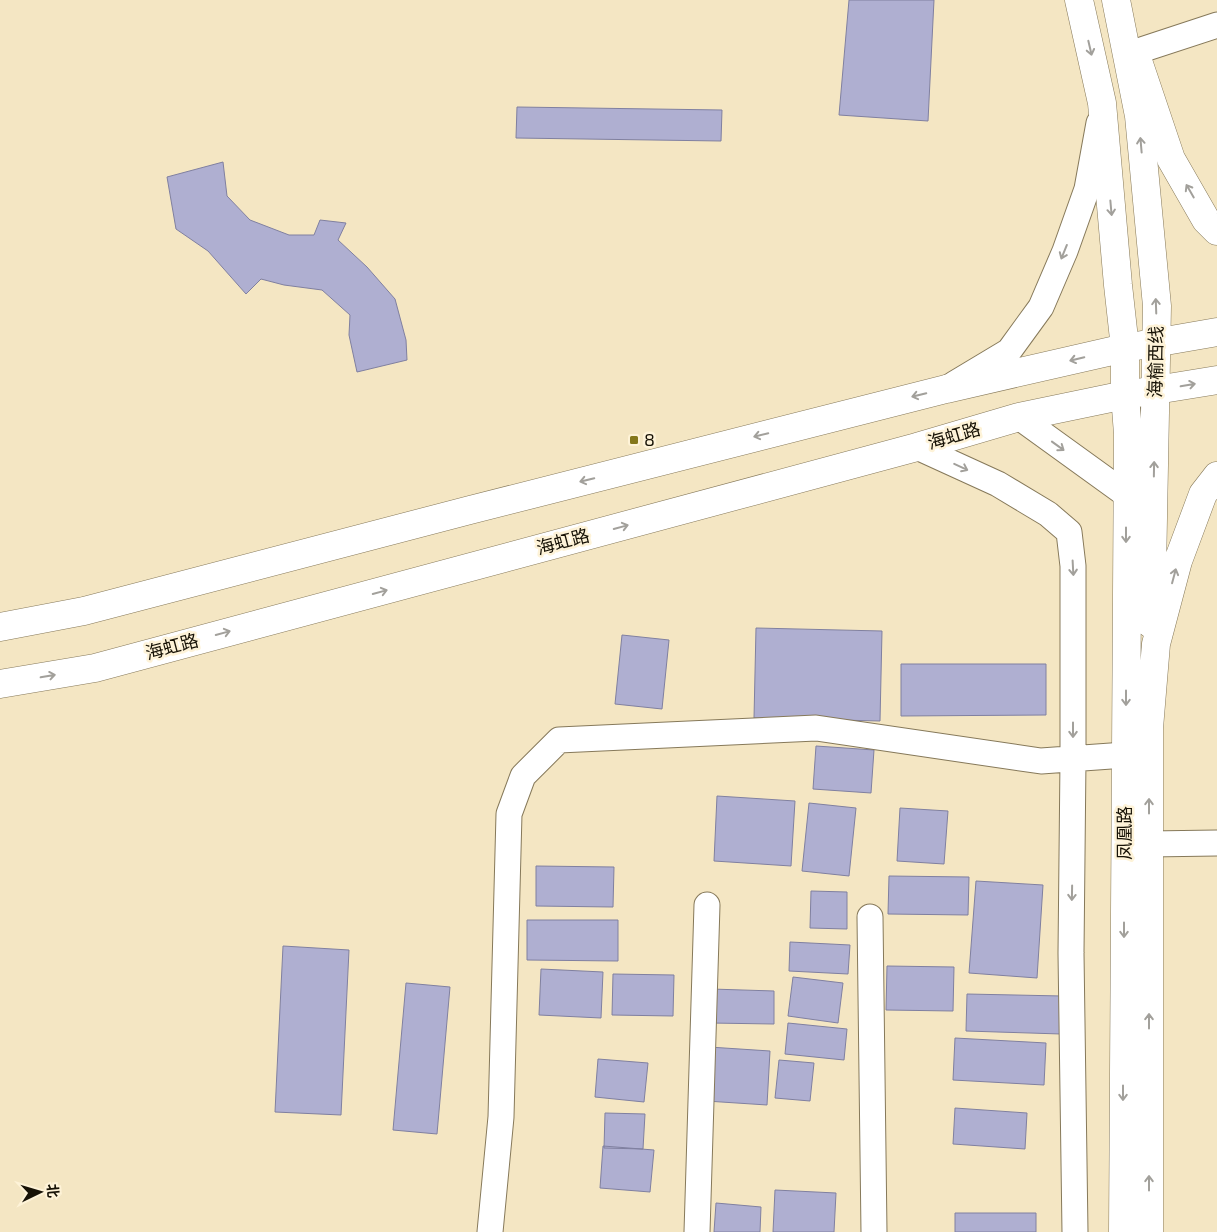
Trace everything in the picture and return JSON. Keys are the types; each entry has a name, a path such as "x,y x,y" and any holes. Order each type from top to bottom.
{"main road":[{"name":"海榆西线","path":"1079,0 1102,103 1125,348 1125,395 1128,434"},
{"name":"海榆西线","path":"1117,0 1138,116 1157,306 1149,728"},
{"path":"1117,0 1171,159 1206,220 1217,231"},
{"path":"0,627 84,611 946,389 1125,348 1217,332"},
{"path":"1125,395 1217,380"},
{"name":"海虹路","path":"0,684 94,668 917,447 1018,417 1125,395"},
{"name":"凤凰路","path":"1123,1232 1128,434"},
{"name":"凤凰路","path":"1150,1232 1149,728 1156,644 1178,561 1203,494 1217,476"}],"street":[{"path":"1135,52 1217,26"},
{"path":"946,389 1009,351 1041,307 1065,251 1087,189 1102,103"},
{"path":"1018,417 1127,495"},
{"path":"917,447 998,484 1048,514 1069,532 1073,566 1071,953 1075,1232"},
{"path":"490,1232 501,1117 509,814 523,776 558,740 816,728 1041,762 1125,755"},
{"path":"1149,844 1217,843"},
{"path":"697,1232 707,905"},
{"path":"870,917 874,1232"}],"building":[{"path":"849,0 934,0 928,121 839,115"},
{"path":"517,107 722,110 721,141 516,138"},
{"path":"223,162 227,196 250,220 289,235 314,235 320,220 346,223 338,240 367,267 395,299 406,340 407,360 357,372 349,335 350,315 322,290 284,285 261,279 246,294 208,251 176,229 167,177"},
{"path":"756,628 882,631 880,721 754,718"},
{"path":"622,635 669,640 662,709 615,704"},
{"path":"901,664 1046,664 1046,715 901,716"},
{"path":"816,746 874,750 871,793 813,789"},
{"path":"717,796 795,801 791,866 714,861"},
{"path":"809,803 856,808 849,876 802,871"},
{"path":"900,808 948,811 944,864 897,861"},
{"path":"536,866 614,867 613,907 536,906"},
{"path":"889,876 969,877 968,915 888,914"},
{"path":"976,881 1043,885 1037,978 969,973"},
{"path":"811,891 847,892 847,929 810,928"},
{"path":"527,920 618,920 618,961 527,960"},
{"path":"790,942 850,945 848,974 789,971"},
{"path":"283,946 349,950 341,1115 275,1112"},
{"path":"887,966 954,967 953,1011 886,1010"},
{"path":"541,969 603,972 601,1018 539,1015"},
{"path":"613,974 674,975 673,1016 612,1015"},
{"path":"793,977 843,983 838,1023 788,1016"},
{"path":"406,983 450,987 437,1134 393,1130"},
{"path":"711,989 774,991 774,1024 710,1023"},
{"path":"967,994 1062,996 1061,1034 966,1031"},
{"path":"788,1023 847,1029 844,1060 785,1054"},
{"path":"955,1038 1046,1043 1044,1085 953,1080"},
{"path":"709,1047 770,1051 767,1105 706,1101"},
{"path":"598,1059 648,1063 644,1102 595,1097"},
{"path":"779,1060 814,1063 810,1101 775,1098"},
{"path":"955,1108 1027,1113 1025,1149 953,1144"},
{"path":"605,1113 645,1114 643,1149 604,1148"},
{"path":"603,1146 654,1150 650,1192 600,1188"},
{"path":"775,1190 836,1193 834,1232 773,1232"},
{"path":"716,1203 761,1207 760,1232 714,1232"},
{"path":"955,1213 1036,1213 1036,1232 955,1232"}],"place":[{"name":"8","path":"634,440"}]}
